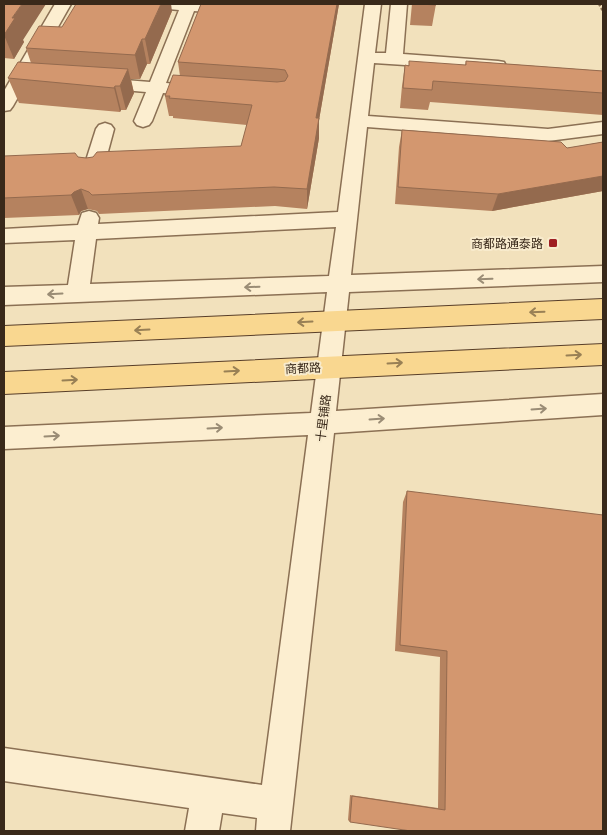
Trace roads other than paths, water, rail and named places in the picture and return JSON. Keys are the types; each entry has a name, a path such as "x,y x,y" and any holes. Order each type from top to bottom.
{"main road":[{"path":"4,336 603,309"},
{"name":"商都路","path":"4,383 603,354"}],"street":[{"path":"4,106 13,84 63,4"},
{"path":"138,4 144,4"},
{"path":"152,4 245,10"},
{"name":"十里铺路","path":"275,818 373,4"},
{"path":"394,59 399,4"},
{"path":"143,121 188,6"},
{"path":"366,57 518,68"},
{"path":"13,84 40,79"},
{"path":"88,83 222,92"},
{"path":"358,121 548,135 569,134 603,128"},
{"path":"93,170 105,129"},
{"path":"4,236 89,225 347,219"},
{"path":"78,293 89,225"},
{"path":"4,296 603,274"},
{"path":"4,438 322,422 603,405"},
{"path":"4,765 208,794 275,818"},
{"path":"202,831 208,794"}],"place":[{"name":"商都路通泰路","path":"553,243"}]}
